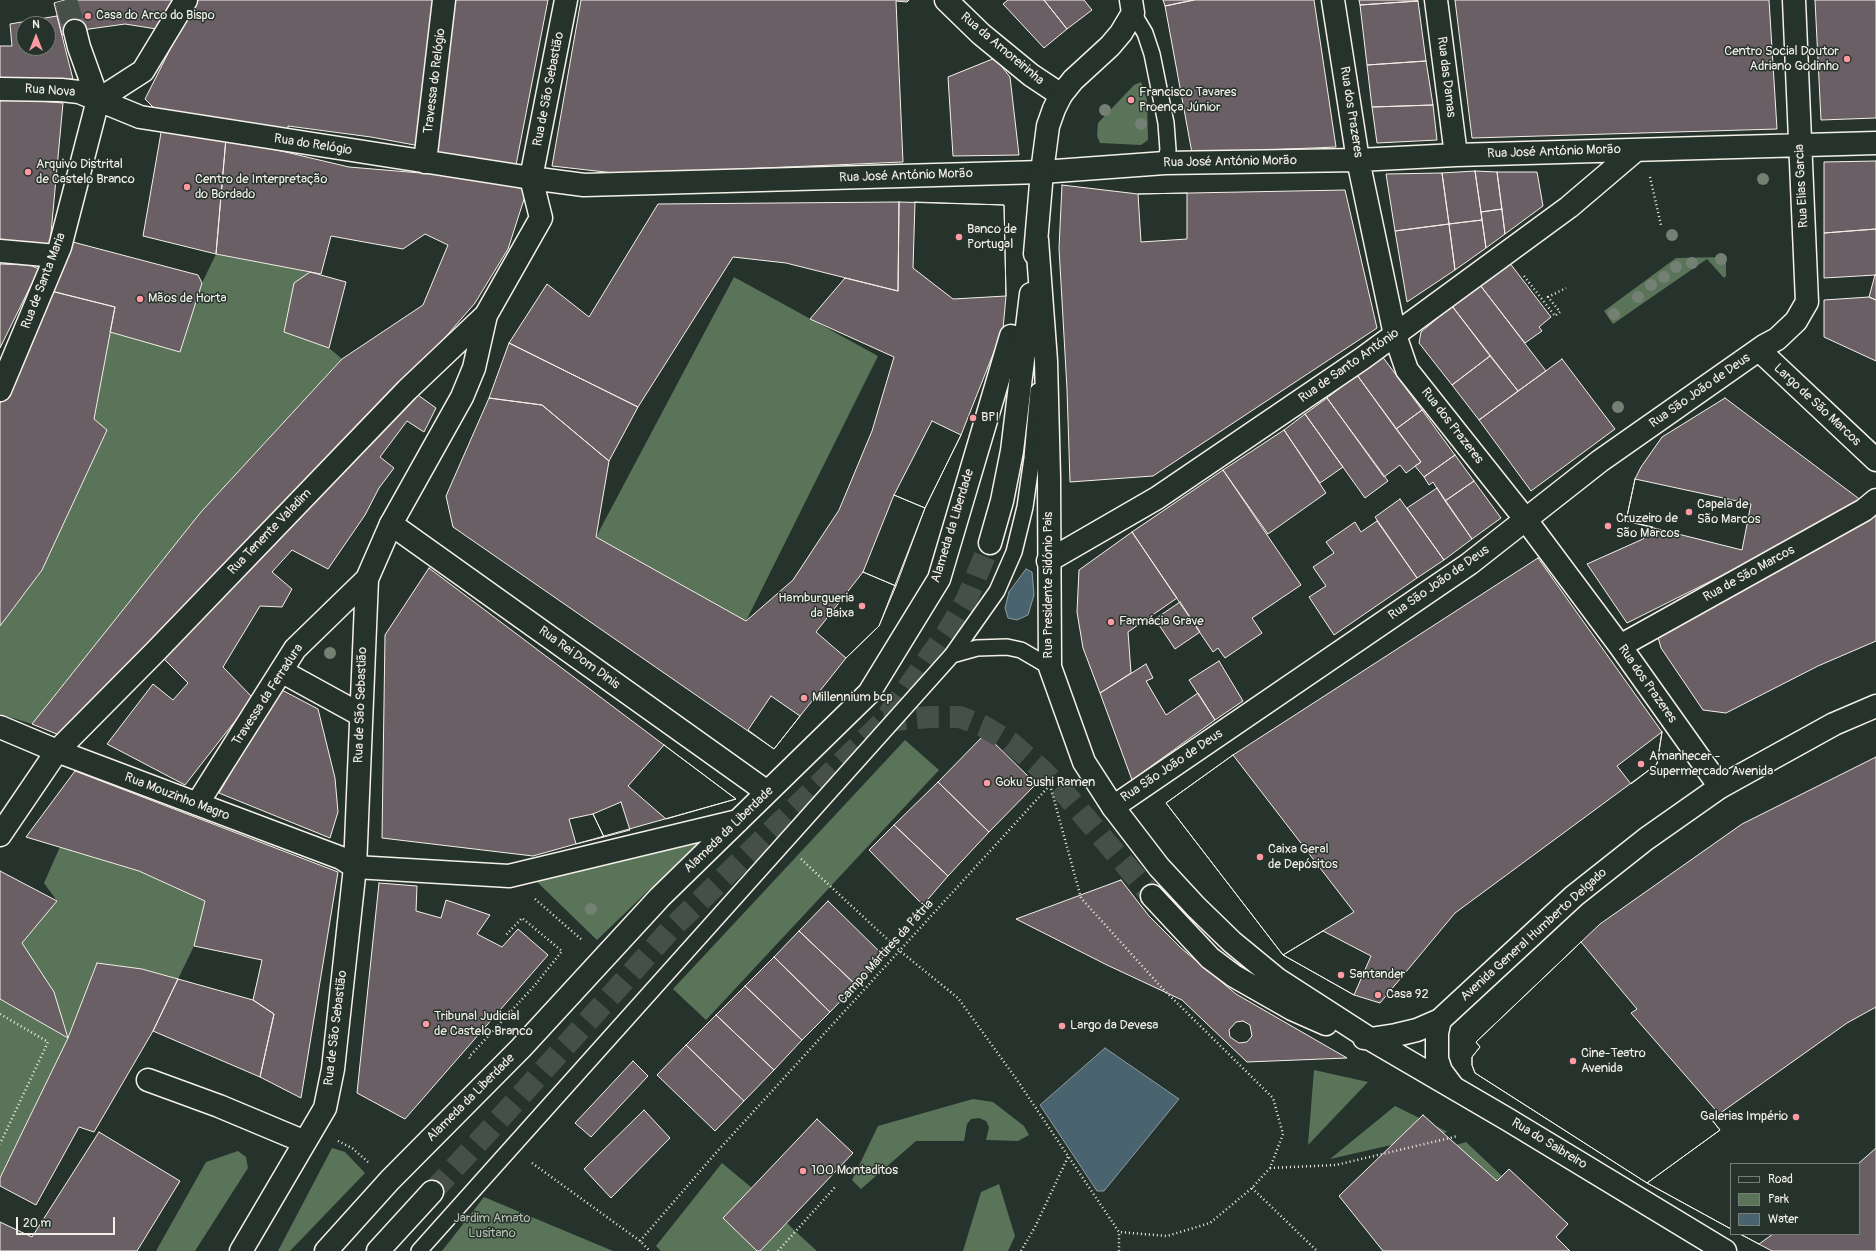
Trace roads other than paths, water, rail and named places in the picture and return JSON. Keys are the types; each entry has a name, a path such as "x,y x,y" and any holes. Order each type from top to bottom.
{"street":[{"path":"75,31 79,47 98,100 143,72 186,0"},
{"name":"Travessa do Relógio","path":"426,162 444,0"},
{"name":"Rua de São Sebastião","path":"241,1251 324,1108 333,1069 354,867 367,579 391,524 462,397 474,368 486,315 541,218 532,178 566,0"},
{"name":"Rua da Amoreirinha","path":"946,0 981,34 1031,75 1061,95"},
{"name":"Rua dos Prazeres","path":"1333,0 1358,160 1395,335 1408,370 1526,520 1620,646 1720,787"},
{"name":"Rua das Damas","path":"1436,0 1456,155"},
{"name":"Rua Elias Garcia","path":"1759,350 1777,339 1791,326 1807,302 1794,0"},
{"path":"990,543 1002,502 1012,451 1037,240 1042,172 1048,126 1061,95 1073,80 1110,46 1121,33 1132,6"},
{"name":"Rua Nova","path":"0,89 61,90 79,92 98,100"},
{"name":"Rua do Relógio","path":"98,100 140,117 532,178"},
{"name":"Rua de Santa Maria","path":"0,390 56,256 98,100"},
{"name":"Rua José António Morão","path":"532,178 584,185 1042,172 1165,163 1358,160 1456,155 1876,143"},
{"name":"Rua de Santo António","path":"1048,561 1157,498 1395,335 1569,207 1640,150"},
{"name":"Rua Presidente Sidónio Pais","path":"1037,240 1046,361 1049,478 1048,561 1050,667 1084,762 1113,807 1159,867 1196,907 1232,942 1276,978 1370,1039"},
{"path":"0,251 56,256"},
{"name":"Rua Tenente Valadim","path":"0,835 57,751 151,657 407,390 486,315"},
{"name":"Alameda da Liberdade","path":"326,1251 390,1180 520,1048 660,898 868,693 939,579 1011,336"},
{"name":"Largo de São Marcos","path":"1759,350 1876,460"},
{"name":"Rua São João de Deus","path":"1113,807 1469,564 1600,462 1759,350"},
{"name":"Rua de São Marcos","path":"1620,646 1864,510 1876,500"},
{"name":"Rua Rei Dom Dinis","path":"391,524 767,792"},
{"name":"Travessa da Ferradura","path":"197,804 295,649 367,579"},
{"path":"282,671 361,714"},
{"name":"Avenida General Humberto Delgado","path":"1370,1039 1417,1030 1440,1020 1574,896 1646,839 1720,787 1834,724 1876,706"},
{"name":"Rua Mouzinho Magro","path":"0,727 57,751 341,858 354,867"},
{"path":"354,867 509,876 738,821"},
{"path":"1152,896 1210,958 1234,976 1292,1009 1331,1026 1370,1039"},
{"path":"1440,1020 1437,1033 1437,1059 1441,1071 1454,1088"},
{"name":"Rua do Saibreiro","path":"1370,1039 1725,1251"},
{"path":"148,1080 308,1136"},
{"path":"378,1251 432,1192"}],"lane":[{"path":"1132,6 1145,33 1152,54 1166,123 1168,150 1165,163"},
{"path":"419,1251 785,844 952,655 997,591 1014,552 1025,508 1032,458 1039,383 1038,353 1029,309"},
{"path":"952,655 977,648 1008,647 1021,650 1050,667"}],"water":[{"path":"1026,569 1032,572 1034,595 1028,615 1017,620 1008,618 1005,608 1009,592"},
{"path":"1105,1048 1179,1099 1104,1191 1097,1191 1040,1105"}],"tunnel":[{"path":"66,0 75,31"},
{"path":"432,1192 670,930 884,721 948,631 967,599 990,543"},
{"path":"884,721 930,717 960,717 983,726 1010,742 1042,770 1067,796 1152,896"}],"place":[{"name":"Casa do Arco do Bispo","path":"88,16"},
{"name":"Centro Social Doutor Adriano Godinho","path":"1847,59"},
{"name":"Francisco Tavares Proença Júnior","path":"1131,100"},
{"name":"Arquivo Distrital de Castelo Branco","path":"28,172"},
{"name":"Centro de Interpretação do Bordado","path":"187,187"},
{"name":"Banco de Portugal","path":"959,237"},
{"name":"Mãos de Horta","path":"140,299"},
{"name":"BPI","path":"973,418"},
{"name":"Capela de São Marcos","path":"1689,512"},
{"name":"Cruzeiro de São Marcos","path":"1608,526"},
{"name":"Hamburgueria da Baixa","path":"862,606"},
{"name":"Farmácia Grave","path":"1111,622"},
{"name":"Millennium bcp","path":"804,698"},
{"name":"Amanhecer - Supermercado Avenida","path":"1641,764"},
{"name":"Goku Sushi Ramen","path":"987,783"},
{"name":"Caixa Geral de Depósitos","path":"1260,857"},
{"name":"Santander","path":"1341,975"},
{"name":"Casa 92","path":"1378,995"},
{"name":"Tribunal Judicial de Castelo Branco","path":"426,1024"},
{"name":"Largo da Devesa","path":"1062,1026"},
{"name":"Cine-Teatro Avenida","path":"1573,1061"},
{"name":"Galerias Império","path":"1796,1117"},
{"name":"100 Montaditos","path":"803,1171"}],"park label":[{"name":"Jardim Amato Lusitano","path":"492,1226"}]}
